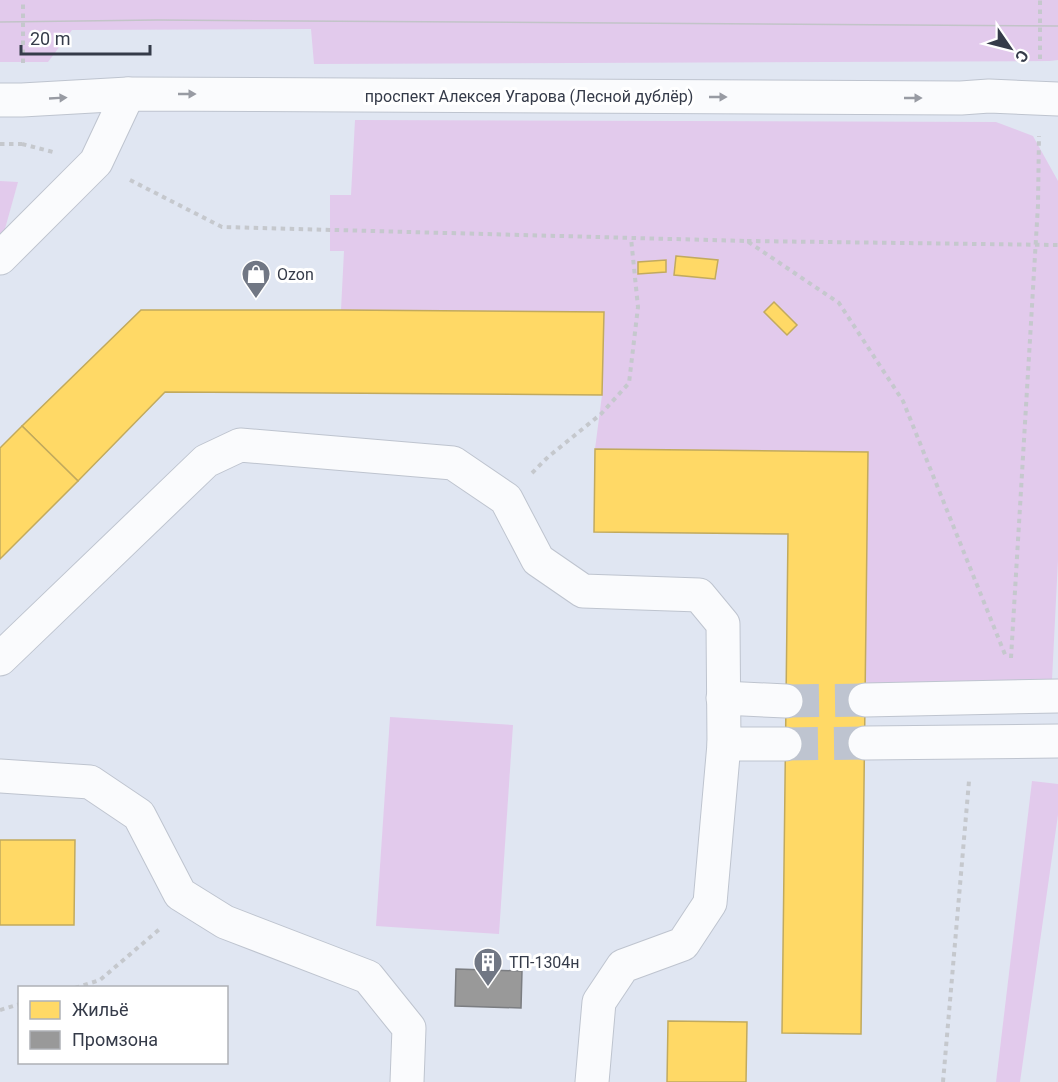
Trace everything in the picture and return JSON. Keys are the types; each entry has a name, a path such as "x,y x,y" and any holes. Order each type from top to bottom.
{"street":[{"name":"проспект Алексея Угарова (Лесной дублёр)","path":"0,100 128,94 949,98 989,96 1049,99"},
{"path":"0,258 96,162 128,94"},
{"path":"0,659 206,461 240,446 453,463 506,499 538,560 583,591 699,595 723,624 724,744 710,903 683,944 622,966 600,1002 592,1082"},
{"path":"865,700 1058,696"},
{"path":"723,698 786,701"},
{"path":"865,743 1058,741"},
{"path":"724,744 785,744"},
{"path":"0,776 90,782 139,815 180,894 225,922 368,977 409,1028 407,1082"}],"path":[{"path":"996,697 1010,668 1035,245 1049,99 1040,0"},
{"path":"22,144 96,162 222,227 747,241 1058,245"},
{"path":"506,499 548,457 601,414 629,383 638,307 631,238"},
{"path":"747,241 839,303 903,401 1010,668"},
{"path":"943,1082 968,784 981,742"},
{"path":"79,986 100,980 170,920 180,894"},
{"path":"0,1010 18,1005"}],"shaded area":[{"path":"0,0 1058,0 1058,60 314,64 311,29 72,30 48,62 0,62"},
{"path":"355,120 996,122 1033,136 1058,181 1058,560 1052,680 865,684 868,452 595,449 602,395 604,312 341,310 344,251 330,251 330,195 351,195"},
{"path":"0,181 18,182 3,236 0,236"},
{"path":"390,717 513,725 499,934 376,926"},
{"path":"1032,781 1058,784 1058,815 1020,1082 996,1082"}],"building: Жильё":[{"path":"676,256 718,260 715,279 674,275"},
{"path":"666,260 666,272 638,274 638,262"},
{"path":"774,302 797,325 787,335 764,312"},
{"path":"141,310 604,312 602,395 165,392 78,481 22,426"},
{"path":"22,426 78,481 0,559 0,448"},
{"path":"595,449 868,452 861,1034 782,1033 788,534 594,532"},
{"path":"0,840 75,840 74,925 0,925"},
{"path":"668,1021 747,1022 746,1082 667,1082"}],"building: Промзона":[{"name":"ТП-1304н","path":"456,969 522,971 521,1008 455,1006"}],"tunnel":[{"path":"786,701 865,700"},
{"path":"785,744 865,743"}],"tram line":[{"path":"0,22 157,20 1058,26"}],"place":[{"name":"Ozon","path":"256,300"},
{"name":"ТП-1304н","path":"488,988"}]}
